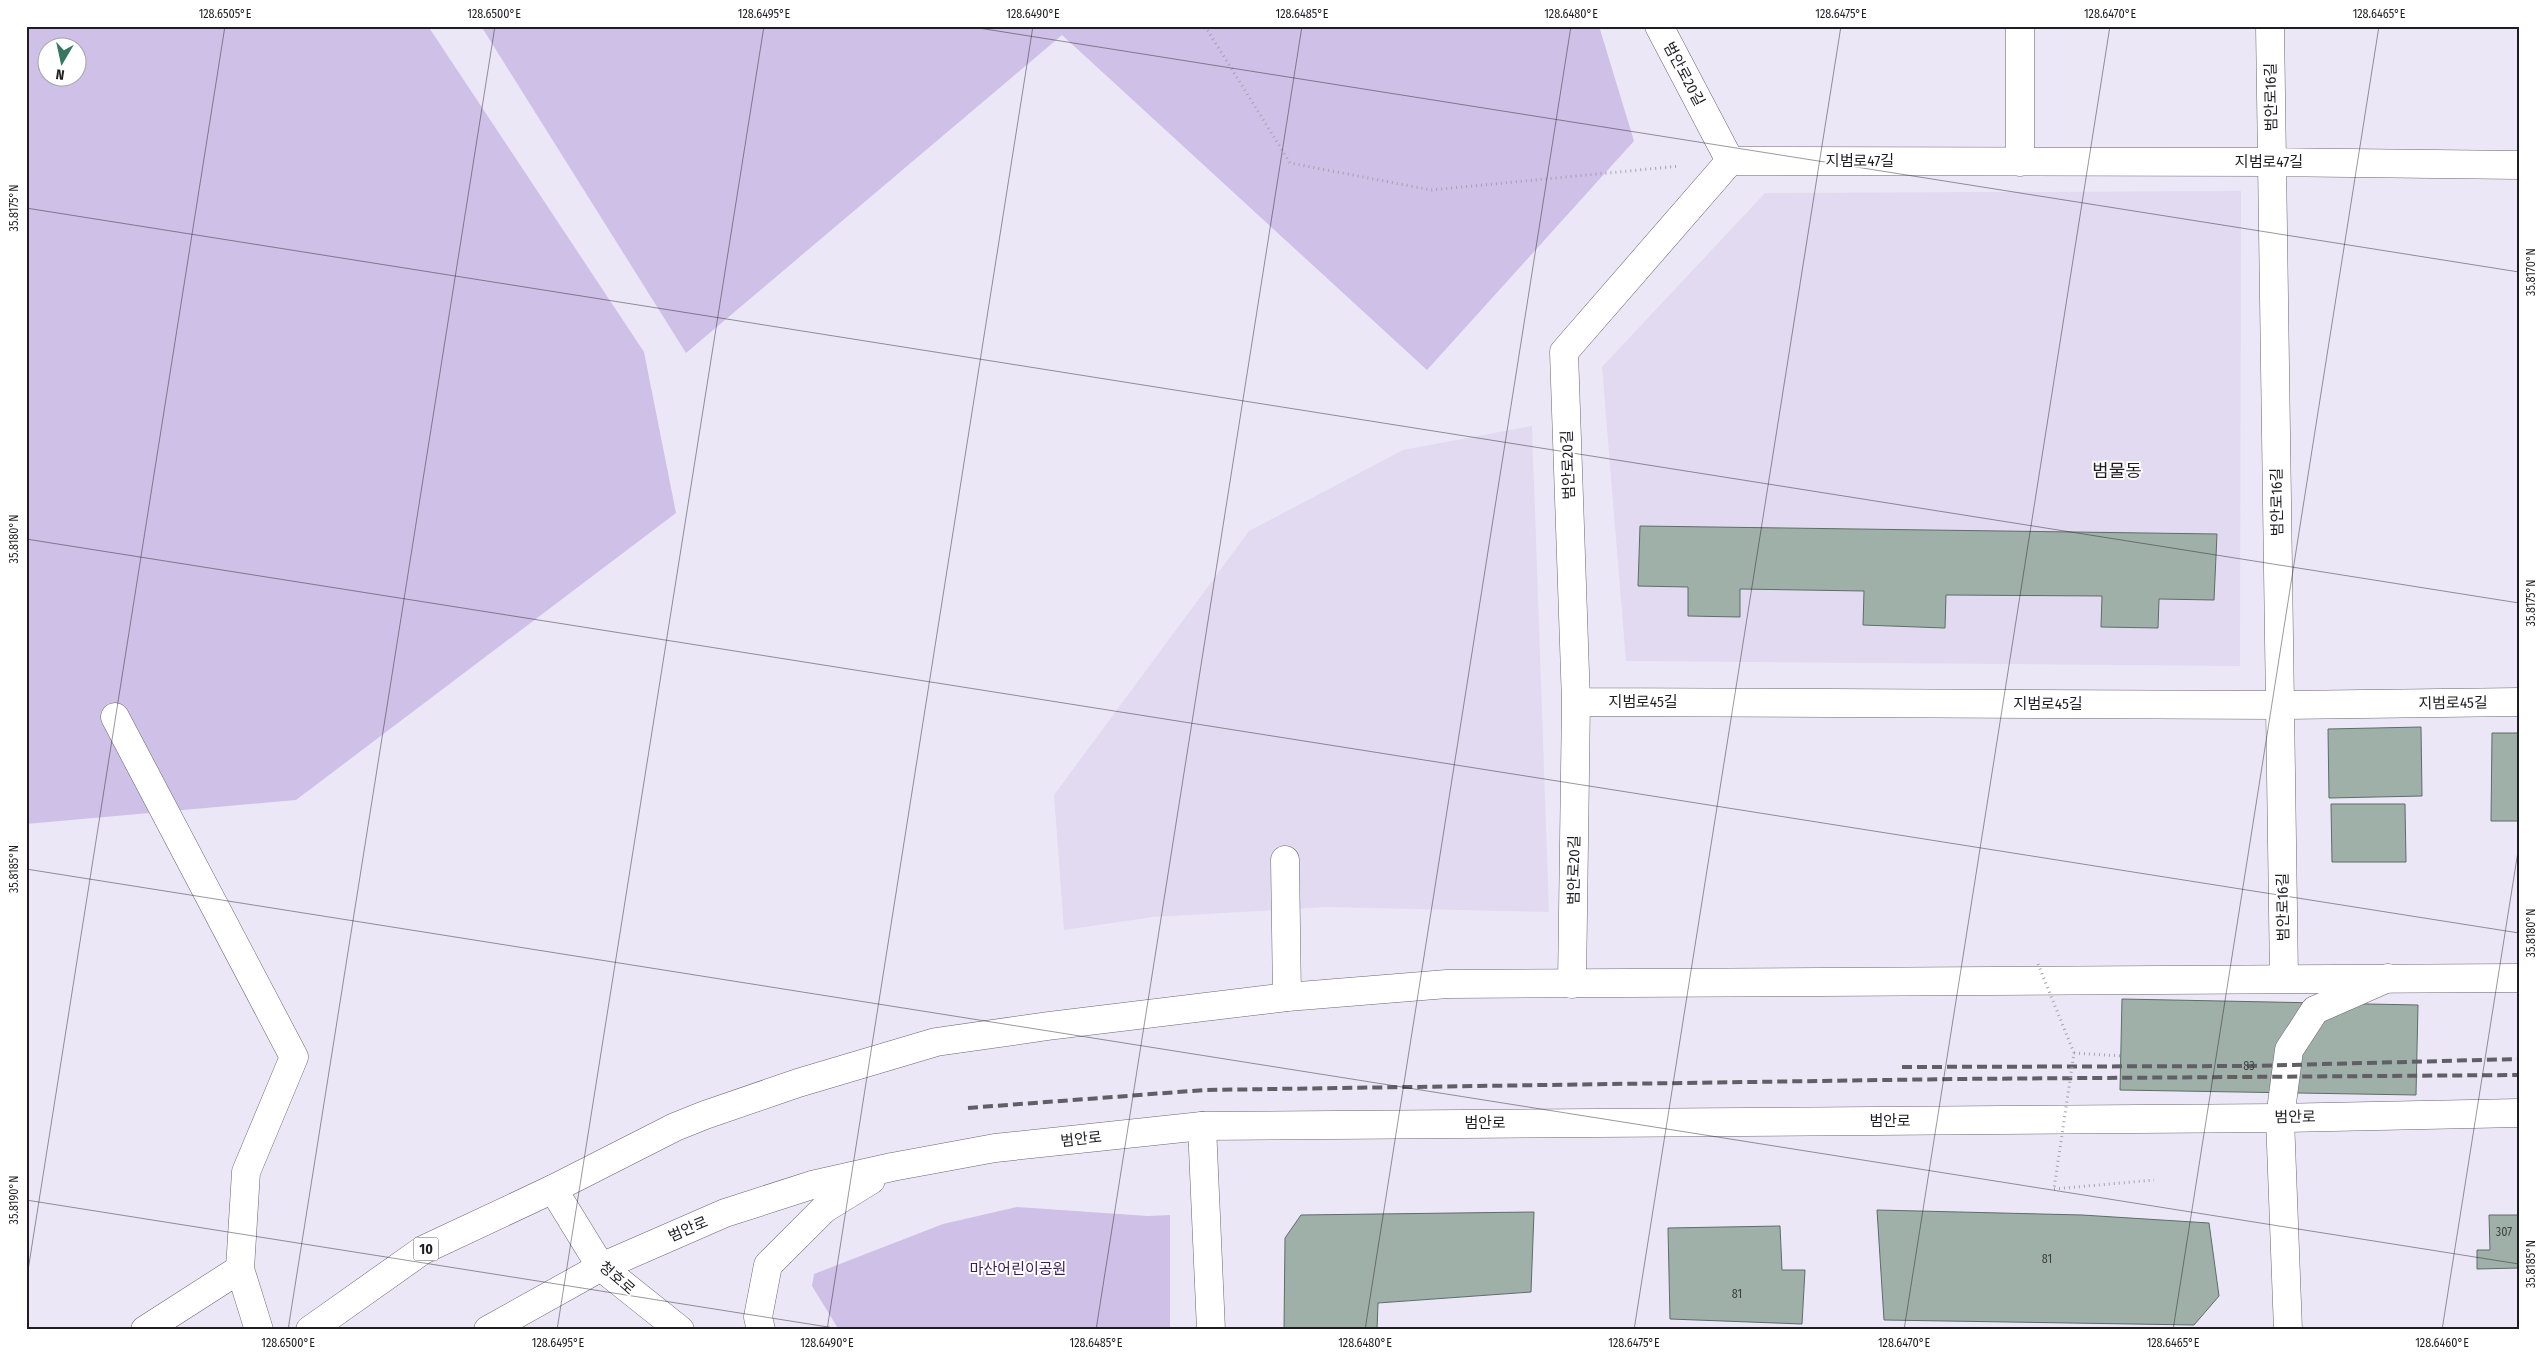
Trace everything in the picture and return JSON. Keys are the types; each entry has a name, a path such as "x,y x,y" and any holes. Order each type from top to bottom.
{"main road":[{"name":"범안로20길","path":"1572,984 1576,702 1564,352 1730,161 1659,26"},
{"path":"2020,26 2020,162"},
{"name":"범안로16길","path":"2270,26 2284,978"},
{"name":"지범로47길","path":"1730,161 2272,162 2519,165"},
{"name":"지범로45길","path":"1576,702 2280,705 2519,702"},
{"path":"115,717 294,1057 246,1172 240,1269 259,1330"},
{"path":"1285,860 1288,997"},
{"path":"2284,978 2519,978"},
{"name":"10","path":"310,1330 424,1250 553,1189 675,1127 798,1083 936,1042 1048,1026 1288,997 1447,984 2284,978"},
{"path":"2288,1330 2280,1118 2289,1050 2315,1010 2388,978"},
{"name":"범안로","path":"488,1330 601,1267 725,1213 812,1185 892,1167 995,1148 1202,1126 2280,1118 2519,1113"},
{"path":"1202,1126 1211,1330"},
{"path":"761,1330 758,1317 768,1265 824,1209 892,1167"},
{"name":"청호로","path":"553,1189 601,1267 680,1330"},
{"path":"146,1330 240,1269"}],"path":[{"path":"1205,26 1290,163 1431,190 1730,161"},
{"path":"2038,964 2074,1053 2054,1189 2154,1180"},
{"path":"2074,1053 2121,1056"}],"shaded area":[{"path":"2241,191 2240,666 1626,661 1602,367 1765,193"},
{"path":"1532,426 1549,912 1327,907 1153,917 1064,930 1054,795 1249,531 1403,450"}],"green space":[{"path":"26,26 428,26 644,352 676,513 296,800 26,824"},
{"path":"481,26 1599,26 1634,141 1427,370 1062,35 686,353"},
{"name":"마산어린이공원","path":"1017,1207 1148,1216 1170,1215 1170,1329 839,1330 812,1286 814,1274 943,1224"}],"building":[{"path":"1640,526 2217,534 2214,600 2159,599 2158,628 2101,627 2102,596 1946,595 1945,628 1863,625 1864,591 1740,589 1740,617 1688,616 1688,587 1638,586"},
{"path":"2421,727 2422,796 2329,798 2328,729"},
{"path":"2492,733 2519,733 2519,821 2491,821"},
{"path":"2331,804 2405,804 2406,862 2332,862"},
{"path":"2122,999 2418,1005 2416,1095 2120,1090"},
{"path":"1877,1210 2082,1215 2209,1223 2219,1296 2194,1325 1884,1320"},
{"path":"1534,1212 1531,1292 1378,1303 1377,1330 1284,1330 1285,1238 1301,1215"},
{"path":"2489,1215 2519,1215 2519,1268 2477,1269 2477,1250 2490,1250"},
{"path":"1780,1226 1782,1270 1805,1270 1802,1324 1670,1319 1668,1228"}],"railway":[{"path":"1902,1067 2249,1066 2519,1059"},
{"path":"968,1108 1205,1090 1953,1079 2519,1075"}],"district":[{"name":"범물동","path":"2117,471"}]}
